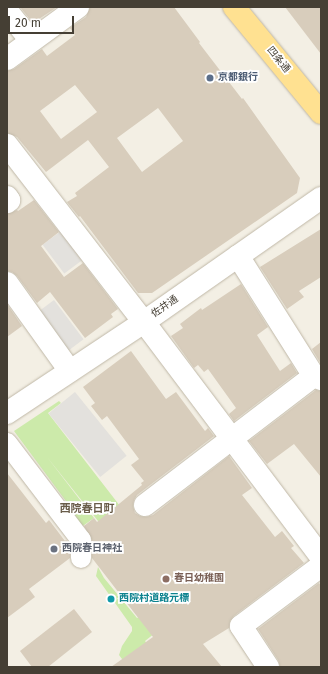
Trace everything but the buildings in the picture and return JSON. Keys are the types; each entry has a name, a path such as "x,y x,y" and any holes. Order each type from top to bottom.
{"main road":[{"name":"四条通","path":"234,7 321,113"}],"street":[{"path":"7,59 78,7"},
{"path":"7,11 31,41"},
{"path":"7,145 144,322 321,557"},
{"path":"7,197 9,200 7,202"},
{"name":"佐井通","path":"9,408 70,371 144,322 321,198"},
{"path":"145,505 232,438 318,377 238,256"},
{"path":"7,283 70,371"},
{"path":"7,443 81,540 81,558"},
{"path":"268,667 241,626 321,566"}],"green space":[{"path":"59,401 61,403 48,413 127,515 106,531 47,457 94,518 80,528 71,517 74,512 14,431"},
{"path":"98,567 104,578 137,618 141,616 155,633 145,641 164,667 128,667 119,655 122,646 132,631 132,627 96,576"}],"shaded area":[{"path":"61,231 83,260 64,274 43,245"},
{"path":"54,300 83,339 68,351 38,312"},
{"path":"75,392 127,456 100,477 49,413"}],"place":[{"name":"京都銀行","path":"210,78"},
{"name":"西院春日神社","path":"54,549"},
{"name":"春日幼稚園","path":"166,579"},
{"name":"西院村道路元標","path":"111,599"}],"district":[{"name":"西院春日町","path":"87,509"}]}
